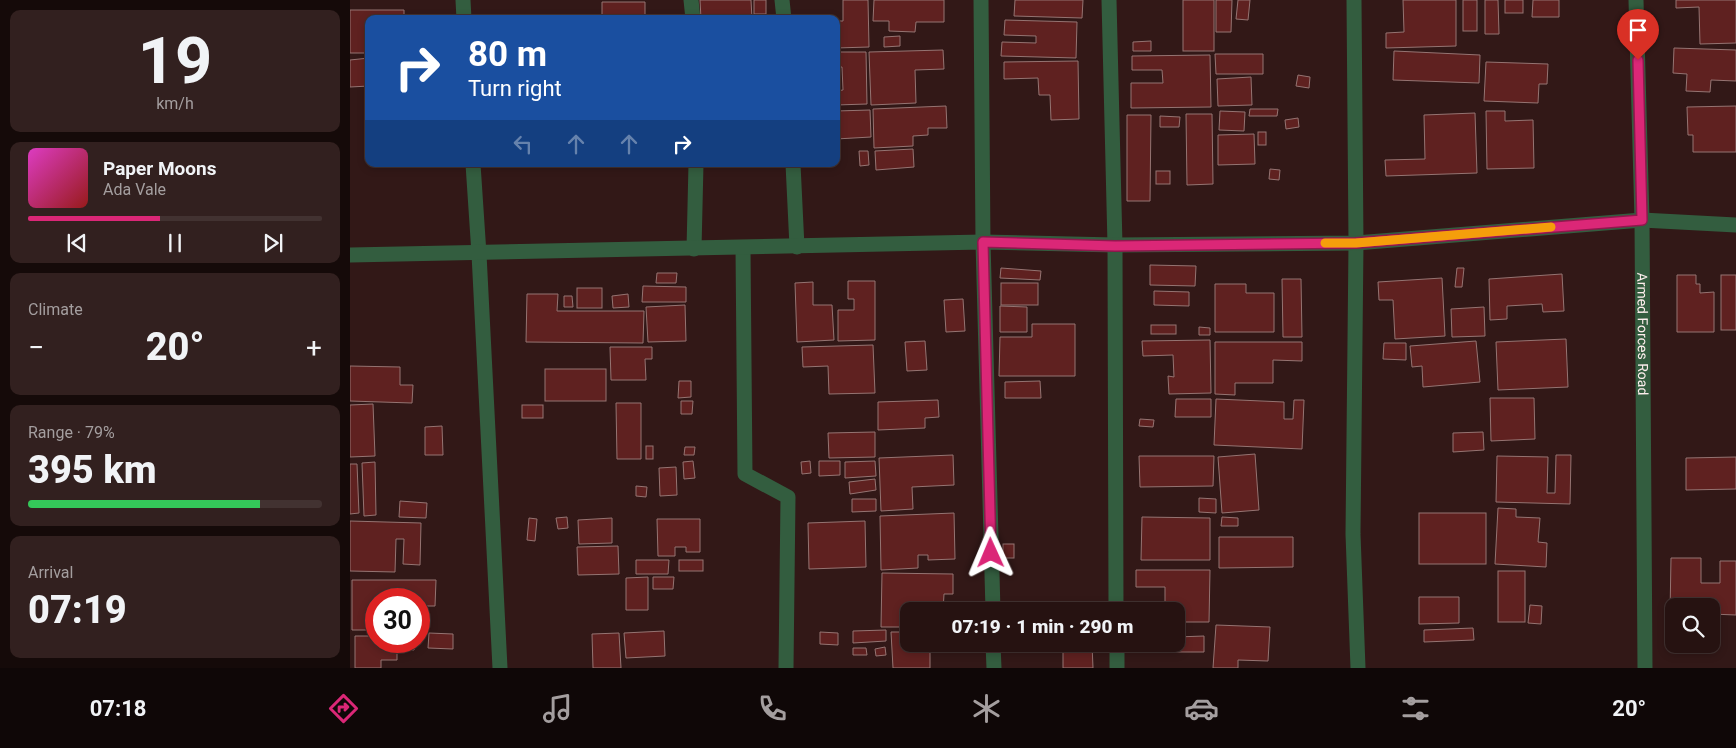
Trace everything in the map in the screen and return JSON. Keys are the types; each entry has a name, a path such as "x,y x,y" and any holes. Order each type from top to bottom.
{"street":[{"path":"463,0 464,15"},
{"path":"691,0 693,15"},
{"path":"782,0 784,15"},
{"path":"981,0 983,242 992,602"},
{"path":"1109,0 1115,246 1116,602"},
{"path":"1354,0 1356,243 1353,534 1358,668"},
{"name":"Armed Forces Road","path":"1636,0 1642,220 1645,668"},
{"path":"474,167 500,668"},
{"path":"694,248 696,167"},
{"path":"793,167 797,247"},
{"path":"350,255 480,254 983,242 1115,246 1356,243 1642,220 1736,225"},
{"path":"743,248 745,474 788,497 786,668"},
{"path":"993,652 994,668"},
{"path":"1117,652 1117,668"}],"building":[{"path":"700,0 751,0 752,15 701,15"},
{"path":"754,0 766,0 766,14 754,14"},
{"path":"843,0 868,0 869,47 840,48 840,21 843,21"},
{"path":"874,0 944,0 944,22 916,22 915,32 889,31 889,21 873,21"},
{"path":"1015,0 1083,0 1082,18 1014,16"},
{"path":"1183,0 1214,0 1214,51 1183,51"},
{"path":"1216,0 1232,0 1231,32 1216,32"},
{"path":"1238,0 1250,0 1248,20 1236,19"},
{"path":"1403,0 1456,0 1456,46 1386,48 1386,33 1404,32"},
{"path":"1463,0 1477,0 1477,31 1463,31"},
{"path":"1485,0 1498,0 1499,34 1485,34"},
{"path":"1505,0 1523,0 1523,13 1505,13"},
{"path":"1533,0 1559,0 1559,17 1532,17"},
{"path":"1676,0 1736,0 1736,43 1700,44 1699,7 1676,8"},
{"path":"602,2 645,2 645,15 602,15"},
{"path":"350,10 404,10 404,15 365,15 365,53 350,53"},
{"path":"1005,20 1077,22 1076,58 1001,56 1002,42 1036,43 1036,36 1004,35"},
{"path":"900,36 900,46 884,47 884,37"},
{"path":"1151,41 1151,51 1133,51 1133,42"},
{"path":"1674,48 1736,50 1736,81 1711,80 1710,92 1686,91 1687,74 1673,73"},
{"path":"943,50 944,69 915,70 916,103 871,105 869,52"},
{"path":"1394,51 1480,55 1479,83 1393,80"},
{"path":"840,52 866,52 867,104 840,105 840,90 843,90 842,67 840,67"},
{"path":"1215,54 1263,54 1263,74 1216,74"},
{"path":"1210,55 1211,107 1131,108 1131,83 1163,83 1162,70 1132,70 1132,56"},
{"path":"365,58 365,86 350,87 350,60"},
{"path":"1078,61 1079,119 1051,120 1050,95 1039,95 1038,78 1004,79 1004,62"},
{"path":"1486,62 1548,64 1547,84 1539,84 1538,103 1484,101"},
{"path":"1298,75 1310,77 1309,88 1296,86"},
{"path":"1251,77 1252,105 1218,106 1217,79"},
{"path":"946,106 947,128 928,128 928,135 913,136 913,146 874,148 873,109"},
{"path":"1736,106 1736,152 1693,152 1693,135 1688,135 1687,107"},
{"path":"1250,109 1278,109 1277,116 1249,116"},
{"path":"870,110 871,137 840,139 840,111"},
{"path":"1220,111 1245,112 1244,131 1219,130"},
{"path":"1486,111 1505,111 1505,121 1533,120 1534,168 1487,169"},
{"path":"1475,113 1477,173 1386,176 1385,160 1425,159 1424,115"},
{"path":"1186,114 1212,114 1213,184 1187,185"},
{"path":"1127,115 1151,115 1150,201 1127,201"},
{"path":"1160,116 1180,117 1179,127 1160,127"},
{"path":"1298,118 1299,127 1286,129 1285,120"},
{"path":"1258,132 1266,132 1266,145 1258,145"},
{"path":"1254,134 1255,164 1218,165 1218,135"},
{"path":"913,149 914,167 876,170 875,151"},
{"path":"859,151 868,151 869,165 860,166"},
{"path":"1270,169 1280,170 1279,180 1269,179"},
{"path":"1156,171 1170,171 1170,184 1156,184"},
{"path":"1150,265 1196,266 1195,286 1150,285"},
{"path":"1001,268 1041,271 1040,280 1000,278"},
{"path":"1457,268 1464,268 1462,287 1455,287"},
{"path":"657,273 677,273 676,283 656,283"},
{"path":"1562,274 1564,311 1543,312 1542,304 1507,306 1507,319 1490,320 1489,279"},
{"path":"1677,275 1696,275 1696,284 1700,284 1700,293 1714,292 1714,332 1677,332"},
{"path":"1721,275 1736,275 1736,330 1721,330"},
{"path":"1442,278 1445,336 1395,339 1393,300 1379,300 1378,282"},
{"path":"1282,279 1301,279 1302,337 1283,337"},
{"path":"848,281 875,281 875,340 838,341 838,310 854,310 854,299 848,299"},
{"path":"813,282 813,305 832,305 834,340 797,342 795,283"},
{"path":"1001,283 1038,283 1038,305 1001,305"},
{"path":"1215,284 1246,284 1246,293 1274,293 1274,332 1215,332"},
{"path":"643,286 686,287 686,302 642,302"},
{"path":"577,288 602,288 602,308 577,308"},
{"path":"1154,291 1189,292 1189,306 1154,305"},
{"path":"527,294 558,294 557,311 644,311 643,343 526,342"},
{"path":"628,294 629,307 613,308 612,296"},
{"path":"564,296 572,296 573,307 564,307"},
{"path":"963,299 965,331 946,332 944,300"},
{"path":"685,305 686,341 648,342 646,307"},
{"path":"1000,306 1027,307 1027,332 1000,332"},
{"path":"1484,307 1485,336 1452,337 1451,309"},
{"path":"1032,324 1075,324 1075,376 999,376 1000,337 1032,337"},
{"path":"1151,325 1176,325 1176,334 1151,334"},
{"path":"1199,327 1210,328 1210,335 1199,335"},
{"path":"1566,339 1568,387 1498,390 1496,342"},
{"path":"1210,340 1211,393 1169,394 1168,376 1174,377 1173,355 1143,356 1142,341"},
{"path":"925,341 927,370 907,371 905,342"},
{"path":"1476,341 1480,382 1423,387 1422,366 1412,367 1410,346"},
{"path":"1215,342 1302,342 1302,361 1273,360 1273,383 1235,383 1235,395 1215,394"},
{"path":"1384,343 1406,343 1406,360 1383,359"},
{"path":"873,345 875,393 829,394 828,366 803,367 802,347"},
{"path":"610,347 652,347 652,359 645,359 646,380 611,380"},
{"path":"350,366 400,367 400,385 413,385 412,403 350,401"},
{"path":"545,369 606,369 606,401 545,401"},
{"path":"679,381 691,381 691,397 678,398"},
{"path":"1040,381 1041,398 1005,398 1005,382"},
{"path":"1490,398 1534,398 1535,439 1491,441"},
{"path":"1176,399 1211,399 1211,417 1175,417"},
{"path":"1216,399 1284,402 1284,419 1293,419 1294,400 1304,400 1302,449 1214,445"},
{"path":"938,400 939,417 925,418 925,428 878,430 878,402"},
{"path":"681,401 693,401 692,414 681,414"},
{"path":"616,403 641,403 641,459 617,459"},
{"path":"373,404 375,456 350,457 350,405"},
{"path":"522,405 543,405 543,418 522,418"},
{"path":"1140,419 1154,420 1153,427 1139,426"},
{"path":"442,426 443,455 425,455 425,427"},
{"path":"875,432 875,457 829,458 828,433"},
{"path":"1483,432 1484,450 1453,452 1453,433"},
{"path":"646,446 653,446 653,459 646,459"},
{"path":"685,447 695,447 694,455 684,455"},
{"path":"1255,454 1259,510 1222,513 1218,457"},
{"path":"953,455 954,485 912,487 913,509 881,511 879,458"},
{"path":"1556,455 1571,455 1570,504 1496,502 1497,456 1548,457 1547,493 1555,493"},
{"path":"1139,456 1214,456 1213,486 1140,487"},
{"path":"1736,457 1736,489 1686,490 1686,458"},
{"path":"693,461 695,478 684,479 683,462"},
{"path":"810,461 811,473 802,474 801,462"},
{"path":"819,461 840,461 840,475 819,476"},
{"path":"875,461 876,476 845,478 845,462"},
{"path":"375,462 376,515 364,516 362,463"},
{"path":"350,464 357,464 359,513 350,514"},
{"path":"676,467 677,495 660,496 659,468"},
{"path":"875,479 876,490 850,494 849,482"},
{"path":"636,486 647,487 646,497 636,496"},
{"path":"1199,498 1216,499 1216,513 1199,512"},
{"path":"852,499 876,499 876,511 852,512"},
{"path":"400,501 427,503 426,518 399,517"},
{"path":"1498,508 1516,509 1516,517 1540,518 1538,542 1547,543 1546,567 1495,564"},
{"path":"954,513 955,559 928,560 928,555 918,555 918,568 881,570 880,516"},
{"path":"1419,513 1486,513 1486,564 1419,564"},
{"path":"567,517 568,528 558,529 556,518"},
{"path":"1142,517 1210,518 1210,560 1141,560"},
{"path":"1222,517 1238,518 1238,526 1221,526"},
{"path":"529,518 537,519 535,541 527,540"},
{"path":"612,518 612,543 579,544 578,520"},
{"path":"657,519 700,519 700,552 686,552 686,547 675,547 675,556 658,556"},
{"path":"350,521 421,523 420,565 403,564 404,539 396,539 395,572 350,571"},
{"path":"865,521 866,567 809,569 808,523"},
{"path":"1219,537 1293,537 1293,567 1219,568"},
{"path":"1003,544 1014,544 1014,558 1003,558"},
{"path":"618,546 619,574 578,575 577,547"},
{"path":"1671,558 1701,558 1701,583 1720,583 1720,561 1736,561 1736,615 1720,614 1720,598 1670,598"},
{"path":"636,560 669,560 668,574 636,574"},
{"path":"679,560 703,560 703,571 679,571"},
{"path":"1136,570 1210,570 1209,622 1185,622 1185,602 1165,602 1165,587 1136,587"},
{"path":"1498,571 1525,571 1525,622 1498,622"},
{"path":"882,573 953,574 953,594 944,594 944,602 900,602 900,627 881,627"},
{"path":"648,577 648,610 626,610 626,578"},
{"path":"653,577 674,577 673,589 653,589"},
{"path":"352,580 436,580 435,606 430,606 430,588 365,588 365,630 352,630"},
{"path":"1419,597 1459,597 1459,623 1419,624"},
{"path":"1530,605 1542,606 1541,624 1528,623"},
{"path":"1216,625 1270,627 1268,661 1238,660 1238,668 1213,668"},
{"path":"1473,628 1474,640 1424,642 1424,630"},
{"path":"886,630 886,641 853,643 853,631"},
{"path":"664,631 665,656 626,658 624,633"},
{"path":"820,632 838,633 838,645 820,644"},
{"path":"891,632 900,632 900,652 930,652 930,668 893,668"},
{"path":"430,633 453,634 453,649 430,648"},
{"path":"619,633 621,668 593,668 592,634"},
{"path":"355,636 365,636 365,653 397,653 397,660 381,660 381,668 355,668"},
{"path":"1204,636 1204,652 1185,652 1185,637"},
{"path":"885,647 886,655 876,656 875,649"},
{"path":"853,648 866,648 867,655 853,655"},
{"path":"1063,652 1092,652 1093,668 1063,668"}],"slow traffic":[{"path":"1325,243 1356,243 1551,227"}],"route":[{"path":"991,553 983,242 1115,246 1356,243 1642,220 1638,60"}]}
